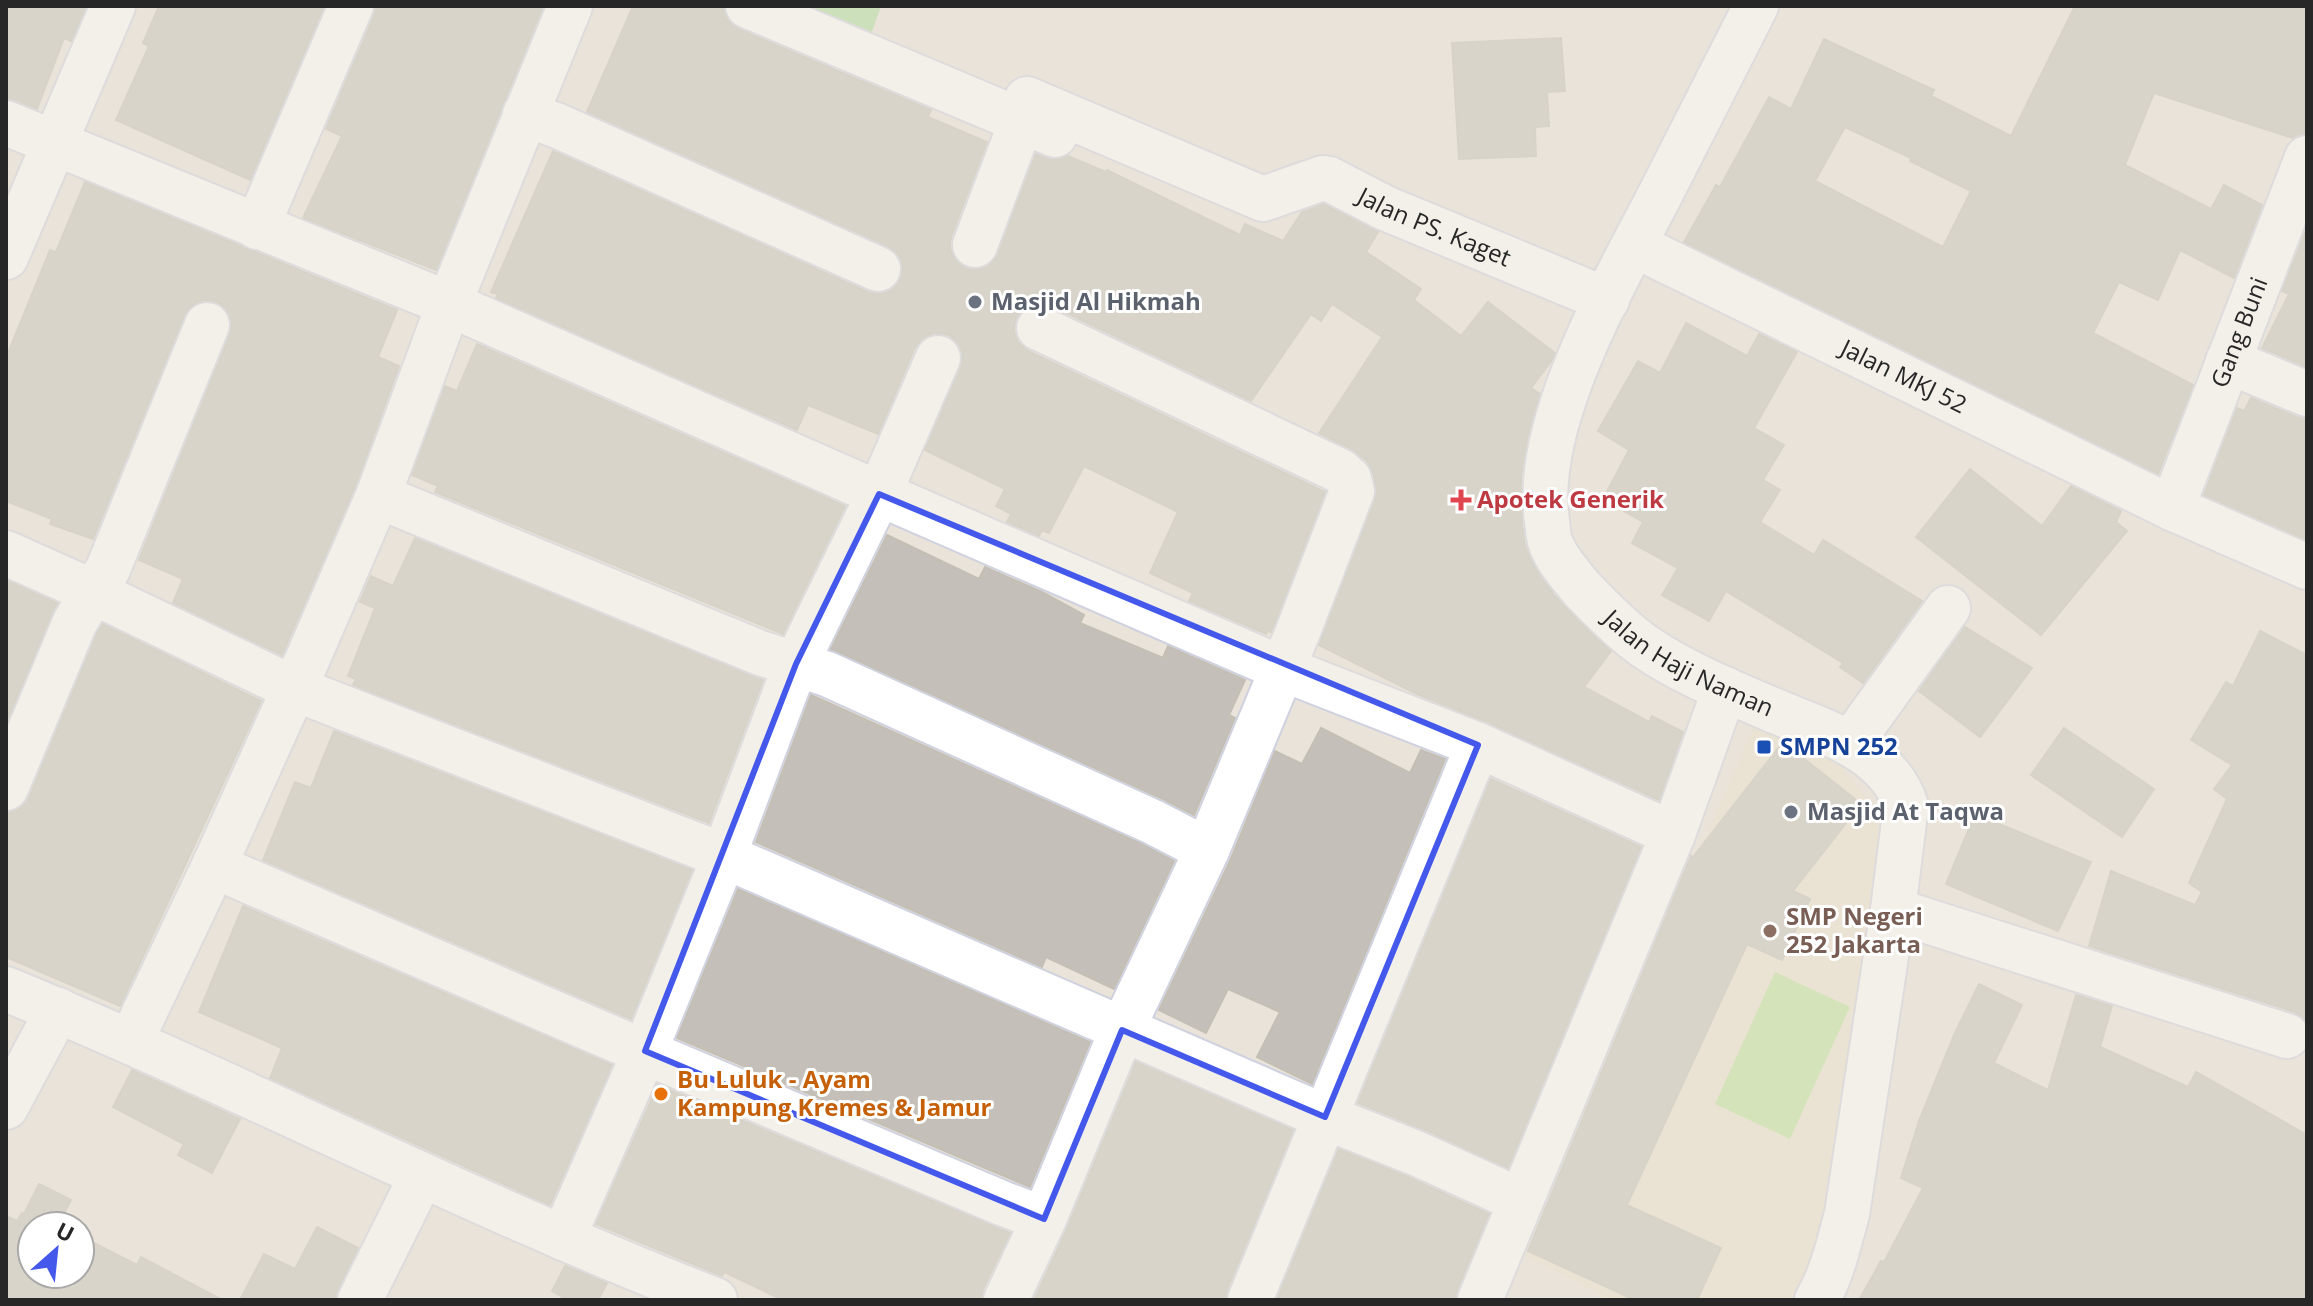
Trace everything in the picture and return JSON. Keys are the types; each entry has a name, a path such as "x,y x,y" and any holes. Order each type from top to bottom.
{"street":[{"path":"6,257 113,6"},
{"path":"257,227 351,6"},
{"path":"131,1041 214,866 378,496 449,304 570,6"},
{"path":"748,6 1025,110 975,245"},
{"name":"Jalan Haji Naman","path":"1756,6 1634,245 1570,381 1547,466 1545,507 1551,545 1572,577 1644,646 1693,674 1850,744 1891,775 1901,790 1906,806 1893,910 1847,1214 1817,1300"},
{"name":"Jalan PS. Kaget","path":"1025,110 1253,206 1323,178 1329,179 1385,208 1607,300"},
{"path":"525,114 878,269"},
{"path":"6,123 449,304 1283,669 1478,745 1673,834"},
{"name":"Gang Buni","path":"2172,508 2228,361 2298,206 2307,158"},
{"name":"Jalan MKJ 52","path":"1634,245 2172,508 2307,567"},
{"path":"6,788 75,622 108,569 207,325"},
{"path":"1006,1300 1044,1219 1122,1030 1207,850 1283,669 1352,491 1349,479 1340,471 1039,328"},
{"path":"563,1238 645,1051 724,856 796,664 879,494 938,358"},
{"path":"2228,361 2307,394"},
{"path":"378,496 760,653 841,680 1153,822 1207,850"},
{"path":"6,553 293,688 724,856 1521,1201"},
{"path":"1850,744 1948,608"},
{"path":"1480,1300 1673,834 1725,689"},
{"path":"1250,1300 1478,745"},
{"path":"214,866 1044,1219"},
{"path":"1893,910 2287,1036"},
{"path":"6,989 131,1041 563,1238 715,1300"},
{"path":"6,1107 58,1010"},
{"path":"360,1300 422,1175"}],"highlighted area":[{"path":"879,494 1478,745 1325,1117 1122,1030 1044,1219 645,1051 796,664"}],"shaded area":[{"name":"SMP Negeri 252 Jakarta","path":"1755,724 1827,745 1890,834 1806,1300 1610,1300 1526,1256"}],"green space":[{"path":"808,6 881,6 872,32"},
{"path":"1775,972 1850,1007 1790,1139 1715,1104"}],"building":[{"path":"6,6 86,6 71,41 64,38 37,109 6,99"},
{"path":"159,6 324,6 250,180 116,120 149,46 143,43"},
{"path":"376,6 543,6 436,270 303,218 342,136 326,129"},
{"path":"633,6 724,6 728,20 738,29 931,110 928,117 987,142 951,237 950,248 955,260 966,268 980,269 990,265 998,254 1036,154 1057,160 1068,156 1107,170 1240,235 1245,224 1283,241 1302,212 1324,204 1378,232 1366,252 1421,289 1414,300 1461,336 1488,302 1555,353 1531,388 1540,394 1528,435 1521,478 1525,546 1554,595 1611,651 1584,687 1649,722 1652,716 1683,732 1659,800 1487,722 1417,694 1319,645 1375,500 1376,486 1366,460 1319,433 1382,337 1332,304 1321,321 1311,314 1251,401 1050,305 1038,303 1026,307 1016,318 1014,331 1018,342 1028,351 1325,492 1274,625 1271,632 1267,631 1266,634 1189,601 1193,593 1150,573 1178,512 1084,466 1049,533 1042,530 1039,536 1007,522 1011,514 996,506 1005,489 925,450 961,367 963,356 958,344 949,335 934,333 923,338 915,347 878,434 808,405 797,430 496,298 498,294 491,292 553,151 868,292 881,294 892,290 900,280 903,266 898,254 888,246 587,112"},
{"path":"2075,6 2307,6 2307,134 2293,138 2154,93 2125,165 2211,209 2224,185 2262,205 2234,278 2180,250 2158,300 2119,282 2093,333 2193,385 2158,474 1684,242 1716,185 1720,187 1769,97 1791,109 1824,39 1934,90 1931,96 2011,136","holes":["1845,127 1911,158 1910,161 1971,191 1943,247 1815,181"]},
{"path":"1561,38 1565,91 1547,92 1549,126 1535,127 1536,156 1459,159 1452,43"},
{"path":"85,182 397,310 378,357 399,366 355,487 282,655 173,603 183,579 139,560 230,334 232,321 226,309 217,302 203,300 191,306 184,316 93,539 50,524 52,519 6,501 6,358 50,250 56,252"},
{"path":"2307,228 2307,367 2262,348 2289,294 2282,291"},
{"path":"1686,323 1747,356 1759,334 1797,352 1754,428 1784,445 1763,480 1780,490 1760,522 1814,555 1823,540 1922,601 1863,683 1840,667 1843,663 1726,591 1709,621 1662,595 1678,568 1632,543 1643,522 1603,499 1629,450 1598,431 1638,361 1660,373"},
{"path":"477,344 845,506 783,634 435,492 438,486 412,475 445,386 457,391"},
{"path":"2251,398 2297,417 2307,418 2307,540 2204,495 2237,408 2244,411"},
{"path":"1970,469 2042,526 2071,486 2121,511 2116,522 2127,531 2041,635 1916,537"},
{"path":"887,535 979,579 985,567 1042,592 1084,615 1080,623 1163,658 1168,646 1245,680 1229,715 1235,718 1194,815 831,649"},
{"path":"415,538 763,680 709,823 353,685 356,679 348,676 375,608 360,602 371,576 393,586"},
{"path":"6,580 57,603 6,723"},
{"path":"103,624 261,701 120,1006 6,957 6,812 21,808 29,798"},
{"path":"1965,627 2032,668 1980,737 1919,691"},
{"path":"2260,631 2307,655 2307,1022 2295,1012 2089,946 2111,871 2195,905 2202,892 2189,883 2227,799 2214,789 2232,765 2191,740 2226,682 2233,686"},
{"path":"811,695 1174,861 1114,989 1046,957 1042,967 756,842"},
{"path":"1321,728 1410,773 1421,750 1445,759 1312,1084 1257,1057 1280,1012 1228,989 1206,1033 1159,1010 1230,861 1275,751 1302,764"},
{"path":"2064,728 2154,789 2122,837 2031,775"},
{"path":"334,731 692,870 631,1019 263,860 295,782 311,788"},
{"path":"1783,742 1861,804 1793,891 1810,899 1782,960 1747,944 1627,1205 1721,1248 1697,1300 1635,1300 1528,1251 1691,856"},
{"path":"1491,779 1641,847 1508,1168 1358,1103"},
{"path":"1975,814 2091,862 2058,931 1946,884"},
{"path":"738,889 1090,1042 1030,1187 677,1038"},
{"path":"243,906 612,1065 550,1205 270,1078 282,1048 199,1012"},
{"path":"1979,984 2022,1005 1994,1063 2048,1090 2076,995 2112,1006 2100,1047 2188,1087 2196,1072 2307,1135 2307,1300 1859,1300 1881,1261 1884,1262 1923,1188 1901,1178 1919,1121 1954,1035"},
{"path":"1136,1062 1293,1130 1227,1290 1226,1300 1034,1300 1067,1229"},
{"path":"132,1070 240,1119 212,1173 178,1155 184,1144 113,1107"},
{"path":"658,1085 1010,1233 983,1289 981,1300 783,1300 724,1272 722,1276 596,1224"},
{"path":"1339,1149 1489,1214 1457,1290 1456,1300 1277,1300"},
{"path":"39,1184 71,1200 66,1210 26,1210"},
{"path":"6,1216 16,1221 16,1290 96,1290 96,1244 137,1265 141,1257 222,1300 6,1300"},
{"path":"317,1227 358,1248 335,1300 240,1300 264,1254 295,1269"},
{"path":"565,1266 607,1283 598,1300 568,1300 552,1291"}],"place":[{"name":"Masjid Al Hikmah","path":"975,302"},
{"name":"Apotek Generik","path":"1461,500"},
{"name":"SMPN 252","path":"1764,747"},
{"name":"Masjid At Taqwa","path":"1791,812"},
{"name":"SMP Negeri 252 Jakarta","path":"1770,931"},
{"name":"Bu Luluk - Ayam Kampung Kremes & Jamur","path":"661,1094"}]}
